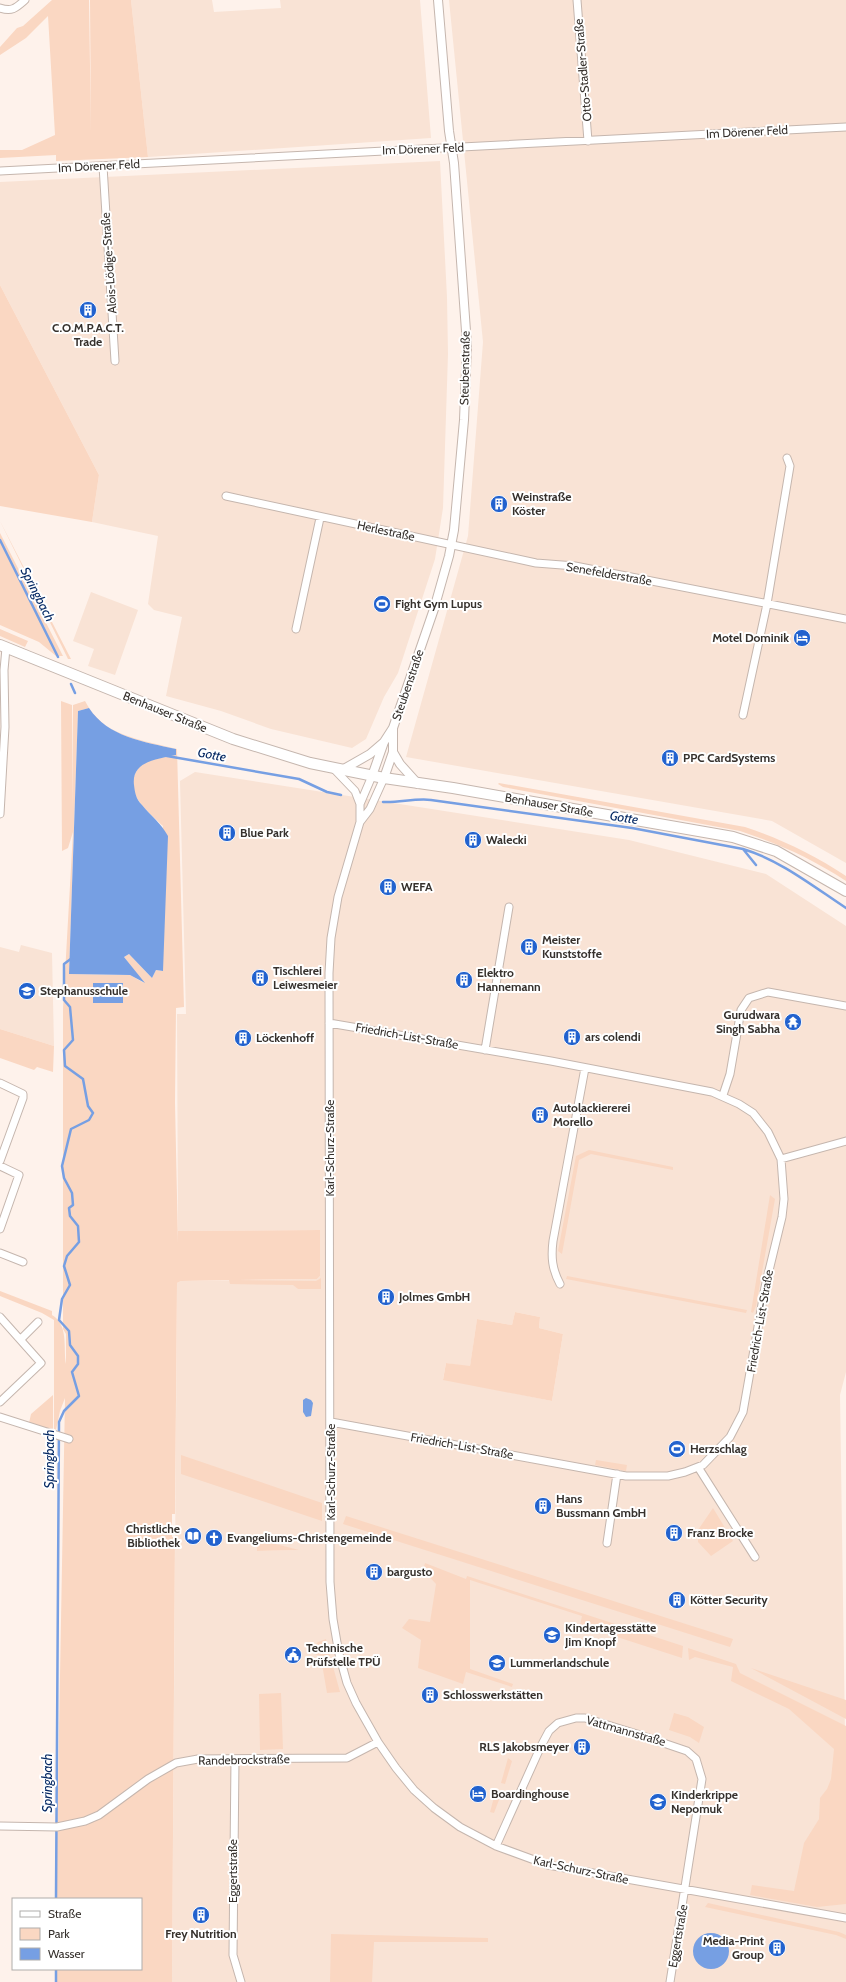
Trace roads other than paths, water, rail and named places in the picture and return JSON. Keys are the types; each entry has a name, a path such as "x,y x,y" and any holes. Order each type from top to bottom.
{"main road":[{"name":"Benhauser Straße","path":"3,646 233,739 293,758 338,770 733,836 776,850 846,891"}],"street":[{"path":"0,8 8,11 15,10 25,0"},
{"name":"Steubenstraße","path":"372,776 384,742 393,728 434,609 451,545 464,420 467,345 452,148 438,0"},
{"name":"Otto-Stadler-Straße","path":"577,0 588,141"},
{"name":"Im Dörener Feld","path":"0,171 846,127"},
{"name":"Alois-Lödige-Straße","path":"103,166 115,361"},
{"path":"743,715 767,604 790,466 787,458"},
{"name":"Herlestraße","path":"226,496 320,518 451,545"},
{"path":"296,629 320,518"},
{"name":"Senefelderstraße","path":"451,545 536,563 573,566 846,619"},
{"path":"0,814 4,670 3,646"},
{"name":"Steubenstraße","path":"384,778 393,752 393,728"},
{"path":"360,804 355,791 338,770 370,754 384,742"},
{"path":"393,752 400,764 418,784"},
{"name":"Karl-Schurz-Straße","path":"372,776 360,804 360,822 350,852 334,917 330,965 330,1582 335,1635 347,1683 378,1742 414,1790 434,1808 460,1827 496,1846 548,1865 846,1918"},
{"name":"Karl-Schurz-Straße","path":"360,822 370,809 384,778"},
{"path":"485,1050 509,907"},
{"path":"723,1095 730,1074 741,1010 749,998 768,992 846,1006"},
{"name":"Friedrich-List-Straße","path":"329,1023 677,1084 723,1095 757,1117 768,1132 780,1159 784,1191 782,1217 765,1287 743,1412 730,1437 703,1465 685,1472 668,1476 651,1477 617,1474 331,1422"},
{"path":"560,1284 553,1271 551,1254 585,1068"},
{"path":"0,1083 20,1091 23,1094 23,1098 0,1161"},
{"path":"780,1159 846,1141"},
{"path":"0,1166 19,1175 0,1230"},
{"path":"0,1254 23,1262"},
{"path":"0,1317 40,1362 0,1402"},
{"path":"21,1339 38,1322"},
{"path":"0,1417 69,1439"},
{"path":"698,1467 755,1557"},
{"path":"607,1543 617,1474"},
{"name":"Vattmannstraße","path":"496,1846 549,1731 563,1720 584,1718 674,1746 687,1751 696,1759 702,1779 685,1890"},
{"name":"Randebrockstraße","path":"0,1826 55,1826 85,1821 99,1815 148,1779 176,1763 198,1759 347,1758 378,1742"},
{"name":"Eggertstraße","path":"235,1759 233,1955 241,1982"},
{"name":"Eggertstraße","path":"670,1982 685,1890"}],"water":[{"path":"89,708 106,726 116,732 139,741 176,749 176,755 147,762 141,766 134,777 135,791 138,800 159,823 168,836 163,971 156,970 152,978 129,954 124,957 145,983 130,975 69,974 78,711"},
{"path":"93,983 123,983 123,1003 93,1003"},
{"path":"306,1398 311,1400 313,1403 311,1416 306,1417 303,1412 303,1400"},
{"path":"715,1933 724,1938 728,1944 728,1958 724,1964 715,1969 707,1969 698,1964 694,1958 693,1947 698,1938 704,1934"}],"waterway":[{"name":"Springbach","path":"0,540 58,657"},
{"name":"Springbach","path":"71,684 75,693"},
{"name":"Gotte","path":"167,756 299,779 327,792 341,795"},
{"name":"Gotte","path":"383,802 431,800 632,828 743,849 783,867 846,908"},
{"path":"743,849 756,865"},
{"name":"Springbach","path":"56,1898 59,1422 64,1411 79,1396 72,1372 78,1364 78,1356 70,1345 69,1331 59,1320 62,1299 70,1285 64,1266 67,1256 79,1242 78,1226 70,1216 69,1208 73,1205 72,1193 64,1178 62,1166 71,1129 89,1120 93,1113 88,1106 83,1079 65,1066 64,1050 73,1040 70,1007 64,1000 64,964 72,958"},
{"name":"Springbach","path":"56,1970 56,1982"}],"place":[{"name":"C.O.M.P.A.C.T. Trade","path":"88,310"},
{"name":"Weinstraße Köster","path":"499,504"},
{"name":"Fight Gym Lupus","path":"382,604"},
{"name":"Motel Dominik","path":"802,638"},
{"name":"PPC CardSystems","path":"670,758"},
{"name":"Blue Park","path":"227,833"},
{"name":"Walecki","path":"473,840"},
{"name":"WEFA","path":"388,887"},
{"name":"Meister Kunststoffe","path":"529,947"},
{"name":"Tischlerei Leiwesmeier","path":"260,978"},
{"name":"Elektro Hannemann","path":"464,980"},
{"name":"Stephanusschule","path":"27,991"},
{"name":"Gurudwara Singh Sabha","path":"793,1022"},
{"name":"ars colendi","path":"572,1037"},
{"name":"Löckenhoff","path":"243,1038"},
{"name":"Autolackiererei Morello","path":"540,1115"},
{"name":"Jolmes GmbH","path":"386,1297"},
{"name":"Herzschlag","path":"677,1449"},
{"name":"Hans Bussmann GmbH","path":"543,1506"},
{"name":"Franz Brocke","path":"674,1533"},
{"name":"Christliche Bibliothek","path":"193,1536"},
{"name":"Evangeliums-Christengemeinde","path":"214,1538"},
{"name":"bargusto","path":"374,1572"},
{"name":"Kötter Security","path":"677,1600"},
{"name":"Kindertagesstätte Jim Knopf","path":"552,1635"},
{"name":"Technische Prüfstelle TPÜ","path":"293,1655"},
{"name":"Lummerlandschule","path":"497,1663"},
{"name":"Schlosswerkstätten","path":"430,1695"},
{"name":"RLS Jakobsmeyer","path":"582,1747"},
{"name":"Boardinghouse","path":"478,1794"},
{"name":"Kinderkrippe Nepomuk","path":"658,1802"},
{"name":"Frey Nutrition","path":"201,1915"},
{"name":"Media‑Print Group","path":"777,1948"}]}
